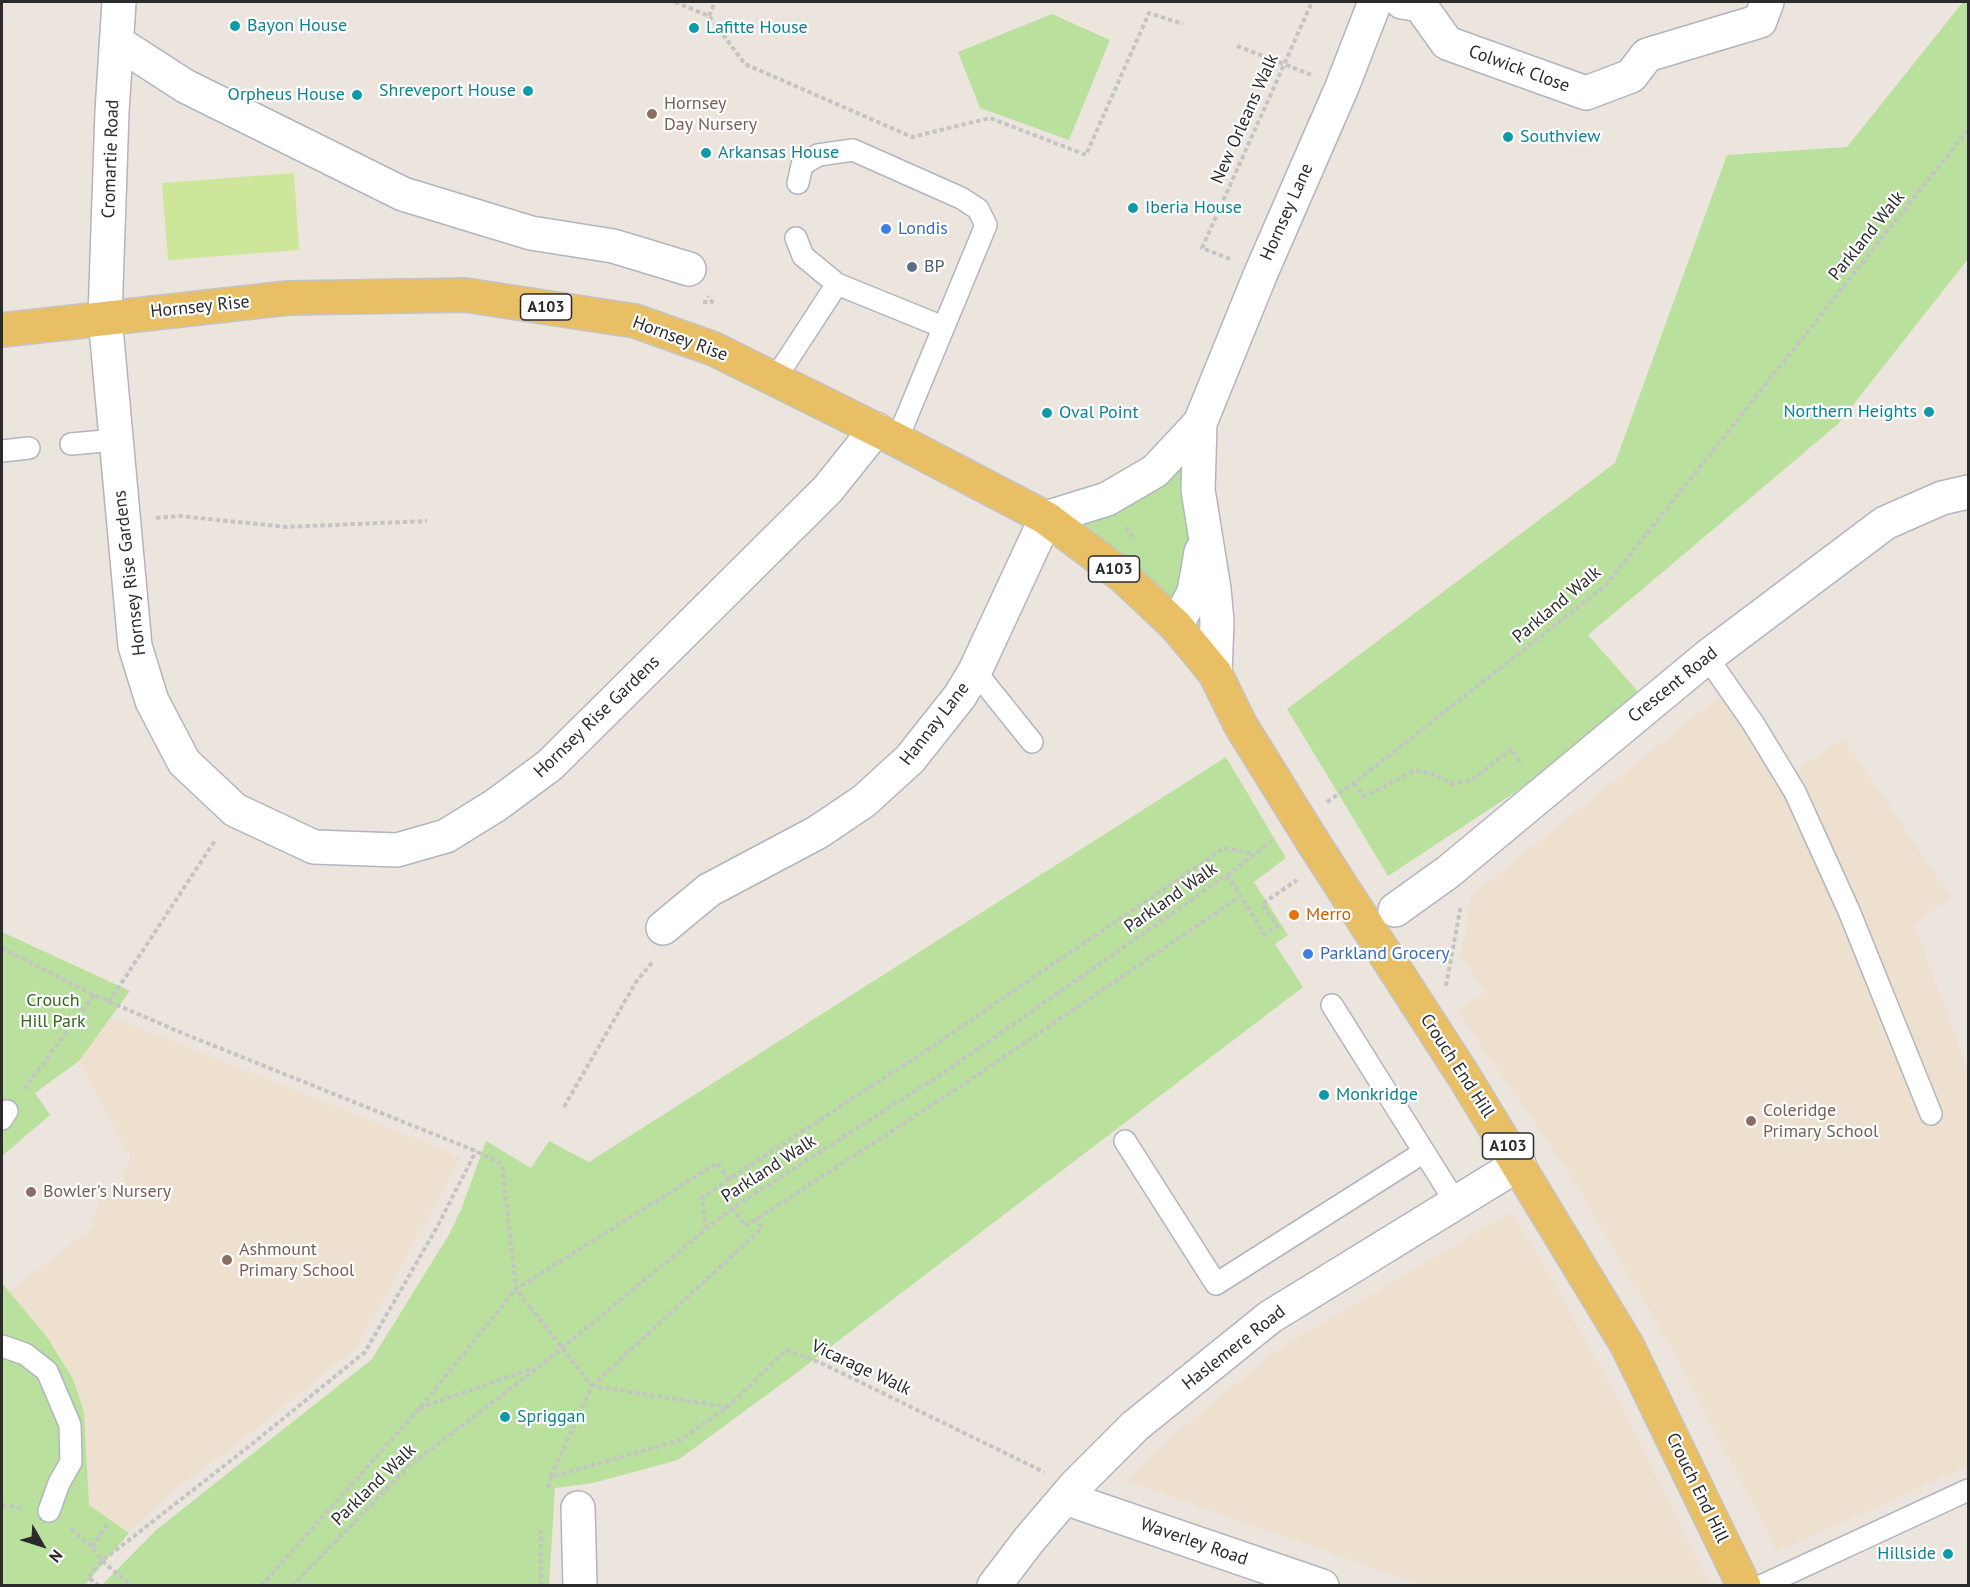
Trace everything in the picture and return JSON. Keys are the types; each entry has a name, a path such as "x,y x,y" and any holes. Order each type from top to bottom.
{"main road":[{"name":"Hornsey Rise","path":"2,330 288,298 465,295 635,321 714,349 887,435 1046,518 1124,576 1176,626"},
{"name":"Crouch End Hill","path":"1176,626 1215,673 1241,726 1519,1164 1627,1345 1744,1586"}],"street":[{"name":"Cromartie Road","path":"105,317 112,112 119,2"},
{"name":"Hornsey Lane","path":"1215,673 1217,621 1198,490 1200,423 1261,273 1342,87 1375,2"},
{"name":"Colwick Close","path":"1402,2 1420,5 1448,43 1586,93 1631,76 1647,56 1760,21 1767,2"},
{"path":"117,42 185,86 403,194 531,233 613,246 689,269"},
{"name":"Hornsey Rise Gardens","path":"105,317 135,646 152,701 184,762 235,810 314,847 397,850 446,836 496,805 550,765 828,489 887,435"},
{"name":"Hornsey Lane","path":"1046,518 1107,499 1155,471 1200,423"},
{"name":"Crescent Road","path":"1395,910 1448,872 1707,657 1885,523 1942,498 1968,492"},
{"name":"Hannay Lane","path":"663,928 709,890 818,832 864,801 910,759 960,696 975,671 1046,518"},
{"name":"Hornsey Lane","path":"1176,626 1194,592 1205,532"},
{"name":"Haslemere Road","path":"994,1586 1070,1492 1135,1426 1270,1317 1519,1164"},
{"name":"Waverley Road","path":"1070,1492 1322,1586"},
{"path":"578,1508 580,1586"}],"lane":[{"path":"798,183 802,165 818,155 853,150 961,198 978,209 986,225 943,327 887,435"},
{"path":"796,238 802,256 837,284 943,327"},
{"path":"775,380 837,284"},
{"path":"71,444 115,440"},
{"path":"2,451 29,448"},
{"path":"1707,657 1753,723 1795,792 1849,911 1931,1114"},
{"path":"975,671 1032,742"},
{"path":"1332,1005 1456,1203"},
{"path":"1125,1141 1216,1284 1424,1152"},
{"path":"2,1346 25,1354 47,1371 70,1425 71,1462 59,1484 49,1511"},
{"path":"1761,1586 1968,1490"}],"path":[{"path":"675,2 708,16 745,64 912,137 990,118 1086,155 1149,14 1184,24"},
{"path":"708,16 714,2"},
{"name":"New Orleans Walk","path":"1202,248 1312,2"},
{"path":"1237,46 1342,87"},
{"name":"Parkland Walk","path":"1327,803 1606,585 1968,130"},
{"path":"153,518 180,516 286,527 427,521"},
{"path":"1354,783 1363,796 1414,770 1433,774 1452,784 1472,780 1511,749"},
{"path":"109,1002 235,810"},
{"name":"Parkland Walk","path":"292,1586 409,1466 540,1366 732,1208 940,1075 1281,835"},
{"path":"706,1229 702,1198 924,1052 1224,848 1254,854"},
{"path":"1446,989 1462,897 1448,872"},
{"path":"1227,875 1265,934 1277,926 1262,904 1305,875"},
{"path":"732,1208 745,1226 952,1092 1241,896"},
{"path":"564,1107 636,982 658,955 663,928"},
{"path":"2,948 109,1002 477,1151 502,1164 516,1289 592,1386 728,1407"},
{"path":"4,1115 94,995"},
{"path":"99,1586 88,1577 102,1561 365,1352 436,1229 477,1151"},
{"path":"261,1586 419,1409 516,1289 717,1163 729,1180"},
{"path":"546,1496 551,1477 592,1386 762,1228 756,1219"},
{"name":"Vicarage Walk","path":"551,1477 680,1440 728,1407 786,1350 821,1363 1070,1492"},
{"path":"419,1409 540,1366"},
{"path":"49,1511 92,1547 102,1561 132,1586"},
{"path":"92,1547 108,1523"},
{"path":"541,1526 541,1586"}],"shaded area":[{"name":"Coleridge Primary School","path":"1732,686 1784,779 1843,739 1951,896 1915,926 1968,1071 1968,1466 1777,1552 1682,1367 1569,1172 1457,1011 1485,992 1461,956 1471,896"},
{"name":"Ashmount Primary School","path":"112,1017 461,1157 358,1346 246,1437 165,1497 129,1533 89,1505 84,1412 73,1379 47,1337 9,1292 91,1228 104,1188 121,1190 130,1156 79,1061"},
{"path":"1512,1212 1627,1416 1709,1585 1422,1585 1127,1481 1159,1447 1280,1348"}],"green space":[{"path":"1963,2 1968,2 1968,259 1838,424 1588,635 1649,704 1388,876 1287,709 1615,463 1727,155 1847,147"},
{"path":"1052,14 1110,40 1069,140 980,108 958,52"},
{"path":"294,173 299,250 168,260 162,183"},
{"path":"1200,423 1198,490 1176,626 1046,518 1107,499"},
{"path":"1226,757 1286,858 1254,882 1288,935 1275,944 1303,987 787,1380 678,1460 593,1483 555,1488 549,1585 102,1585 155,1531 372,1359 450,1233 486,1141 531,1168 549,1141 589,1162"},
{"name":"Crouch Hill Park","path":"2,932 130,991 79,1061 35,1093 50,1115 2,1156"},
{"path":"2,1283 47,1337 73,1379 84,1412 89,1505 129,1533 85,1585 2,1585"}],"place":[{"name":"Bayon House","path":"235,26"},
{"name":"Lafitte House","path":"694,28"},
{"name":"Shreveport House","path":"528,91"},
{"name":"Orpheus House","path":"357,95"},
{"name":"Hornsey Day Nursery","path":"652,114"},
{"name":"Southview","path":"1508,137"},
{"name":"Arkansas House","path":"706,153"},
{"name":"Iberia House","path":"1133,208"},
{"name":"Londis","path":"886,229"},
{"name":"BP","path":"912,267"},
{"name":"Northern Heights","path":"1929,412"},
{"name":"Oval Point","path":"1047,413"},
{"name":"Merro","path":"1294,915"},
{"name":"Parkland Grocery","path":"1308,954"},
{"name":"Monkridge","path":"1324,1095"},
{"name":"Coleridge Primary School","path":"1751,1121"},
{"name":"Bowler's Nursery","path":"31,1192"},
{"name":"Ashmount Primary School","path":"227,1260"},
{"name":"Spriggan","path":"505,1417"},
{"name":"Hillside","path":"1948,1554"}]}
